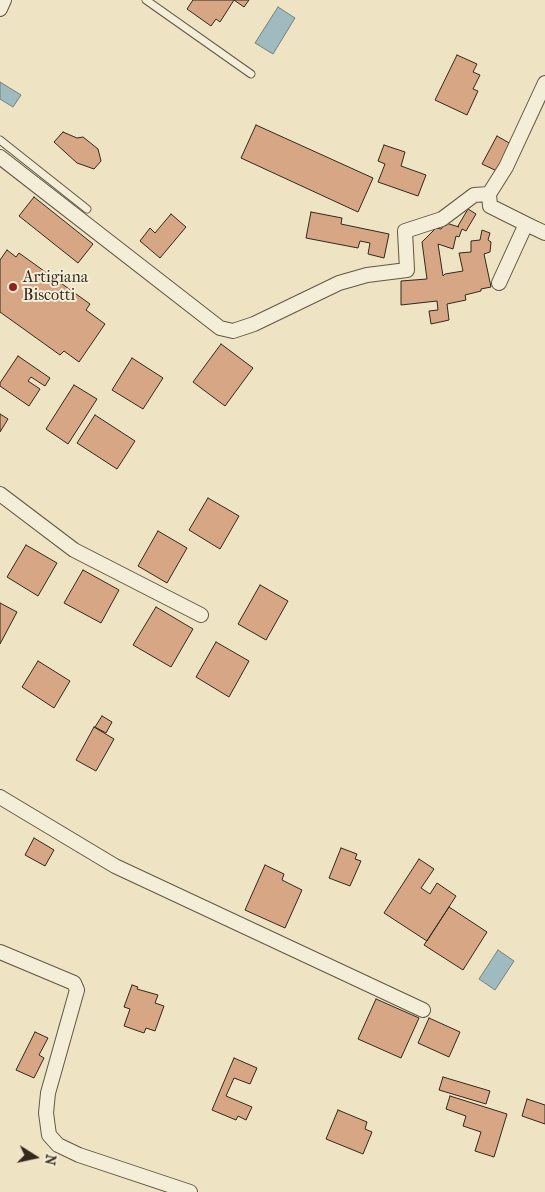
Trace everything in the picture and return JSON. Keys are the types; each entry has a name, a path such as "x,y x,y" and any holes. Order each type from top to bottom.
{"street":[{"path":"0,9 4,0"},
{"path":"545,83 506,167 489,194 490,206 545,233"},
{"path":"0,156 220,328 233,331 254,324 339,284 367,274 407,270 405,231 442,220 474,196 489,194"},
{"path":"499,283 526,224"},
{"path":"0,494 74,550 201,615"},
{"path":"0,797 115,866 423,1010"},
{"path":"0,952 74,982 77,990 48,1093 46,1113 49,1136 58,1145 79,1155 190,1192"}],"lane":[{"path":"146,0 251,74"},
{"path":"0,140 88,208"}],"water":[{"path":"278,7 295,18 273,54 255,43"},
{"path":"0,82 21,95 13,107 0,99"},
{"path":"498,950 514,961 495,990 479,979"}],"building":[{"path":"193,0 234,0 220,22 216,19 211,26 187,9"},
{"path":"234,0 249,0 244,7"},
{"path":"457,55 477,64 473,72 480,75 473,89 478,91 467,115 435,100"},
{"path":"256,125 373,178 358,212 241,158"},
{"path":"63,132 77,138 83,137 98,149 101,161 94,169 77,163 54,142"},
{"path":"497,136 511,144 497,171 482,164"},
{"path":"384,145 405,152 401,166 426,175 418,196 378,182 385,164 378,161"},
{"path":"34,197 93,244 78,263 19,216"},
{"path":"468,209 476,214 466,231 462,229 459,237 456,236 453,249 438,244 443,276 463,271 459,253 471,252 471,241 480,240 482,230 490,233 488,240 491,242 490,252 484,254 491,287 465,295 466,300 447,304 449,320 431,324 429,311 438,310 437,301 401,305 401,281 427,279 422,242 436,228 441,229 446,223 459,227"},
{"path":"311,212 342,218 341,224 389,234 384,258 368,254 370,243 360,241 358,248 306,238"},
{"path":"171,214 186,227 160,258 140,241 150,228 155,233"},
{"path":"7,250 16,257 19,253 90,304 86,310 105,324 79,362 64,351 60,355 0,312 0,260"},
{"path":"221,344 253,368 225,406 193,382"},
{"path":"18,356 50,378 45,386 31,377 28,381 40,389 29,406 0,386 0,383"},
{"path":"132,358 163,378 143,409 112,390"},
{"path":"74,385 97,399 68,444 46,429"},
{"path":"0,414 8,419 0,432"},
{"path":"95,415 135,441 117,469 77,443"},
{"path":"208,498 239,516 220,549 189,530"},
{"path":"158,531 187,548 167,583 138,566"},
{"path":"26,545 57,563 38,596 7,577"},
{"path":"83,570 119,590 101,623 64,603"},
{"path":"260,585 288,601 266,640 238,624"},
{"path":"0,603 17,612 0,644"},
{"path":"156,607 193,629 171,667 133,645"},
{"path":"216,642 249,661 229,697 196,677"},
{"path":"38,661 70,681 54,708 22,687"},
{"path":"102,716 112,722 106,733 95,727"},
{"path":"94,727 114,739 96,771 76,760"},
{"path":"34,838 54,850 45,866 25,855"},
{"path":"341,848 357,854 355,859 361,861 350,886 329,878"},
{"path":"419,859 434,869 421,888 430,894 437,883 456,896 427,941 384,913"},
{"path":"265,865 284,874 282,880 302,890 285,928 245,910"},
{"path":"449,907 487,932 463,970 424,945"},
{"path":"132,985 138,987 137,989 158,995 155,1003 164,1006 155,1031 146,1028 144,1033 124,1026 130,1009 124,1007"},
{"path":"376,999 419,1018 401,1058 358,1039"},
{"path":"429,1018 460,1032 449,1057 418,1043"},
{"path":"35,1032 48,1038 39,1055 44,1058 34,1078 16,1070"},
{"path":"234,1058 257,1068 250,1084 234,1078 226,1096 252,1107 246,1120 238,1116 236,1120 212,1110"},
{"path":"443,1077 490,1091 486,1104 439,1090"},
{"path":"450,1096 507,1114 494,1157 475,1151 481,1132 463,1126 466,1116 446,1109"},
{"path":"527,1099 545,1105 545,1124 522,1116"},
{"path":"338,1110 367,1122 365,1129 372,1132 363,1154 326,1139"}],"place":[{"name":"Artigiana Biscotti","path":"13,287"}]}
